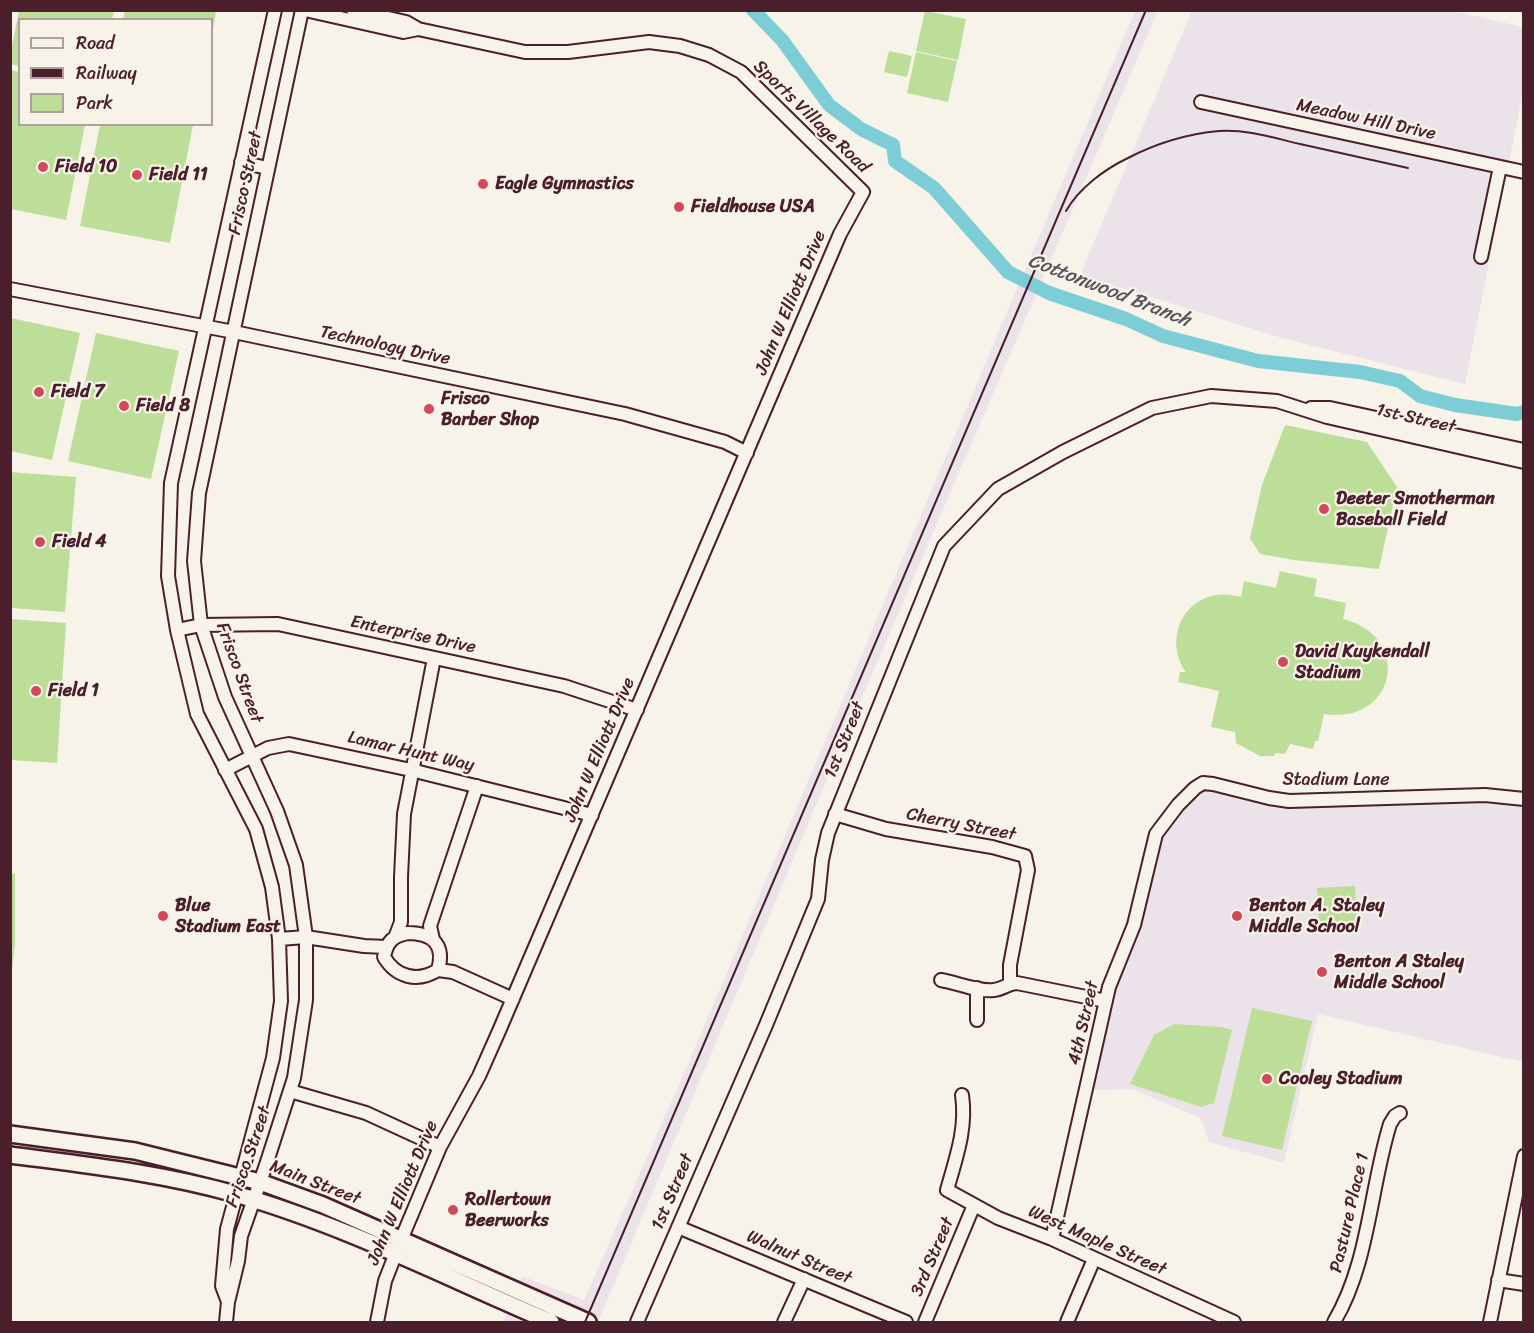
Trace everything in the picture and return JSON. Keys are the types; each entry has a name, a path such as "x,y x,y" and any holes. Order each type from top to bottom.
{"main road":[{"name":"Main Street","path":"10,1134 135,1151 260,1182 323,1205 398,1247 551,1323"},
{"name":"Main Street","path":"10,1155 144,1173 235,1194 398,1247 588,1323"}],"street":[{"name":"Frisco Street","path":"228,1302 222,1286 227,1229 273,1058 280,1001 279,939 272,887 256,829 197,714 177,630 168,576 171,483 275,10"},
{"name":"Frisco Street","path":"226,1323 241,1236 294,1078 306,1000 306,938 296,865 277,811 225,697 201,625 194,561 199,493 267,168 303,10"},
{"name":"Sports Village Road","path":"303,10 402,32 418,29"},
{"name":"Sports Village Road","path":"353,10 406,22 418,29 525,52 568,52 649,42 680,46 710,55 741,72 863,192"},
{"name":"Meadow Hill Drive","path":"1202,102 1524,172"},
{"path":"241,162 267,168"},
{"path":"1481,257 1500,167"},
{"name":"John W Elliott Drive","path":"377,1323 385,1281 440,1146 479,1076 840,234 863,192"},
{"name":"Technology Drive","path":"10,289 234,332 625,414 725,442 747,453"},
{"name":"1st Street","path":"637,1323 818,899 822,860 828,832 944,546 998,489 1063,452 1152,408 1211,396 1277,401 1327,417 1446,439 1524,450"},
{"name":"1st Street","path":"1446,439 1524,462"},
{"name":"Enterprise Drive","path":"177,630 201,625 278,624 564,686 637,710"},
{"path":"406,931 401,877 404,814 434,658"},
{"name":"Lamar Hunt Way","path":"225,770 268,748 289,744 411,770 592,815"},
{"name":"Stadium Lane","path":"1165,820 1195,788 1203,783 1289,801 1485,795 1524,799"},
{"path":"385,952 389,966 409,977 429,976 439,965 439,948 433,939 430,926 477,786"},
{"name":"Cherry Street","path":"835,814 886,829 992,847 1025,856 1028,870 1010,965 1010,983"},
{"name":"4th Street","path":"1052,1239 1109,987 1134,925 1156,834 1165,820"},
{"path":"385,952 406,931 430,926"},
{"path":"406,931 433,939"},
{"path":"279,939 306,938 364,946 385,952"},
{"path":"439,965 513,999"},
{"path":"941,980 989,990 1003,988 1010,983 1035,985 1106,1001"},
{"path":"977,1020 978,988"},
{"path":"290,1091 366,1113 440,1146"},
{"name":"3rd Street","path":"947,1190 963,1132 965,1112 962,1095"},
{"name":"Pasture Place 1","path":"1334,1323 1344,1305 1358,1262 1390,1124 1400,1113"},
{"path":"1490,1323 1524,1156"},
{"name":"West Maple Street","path":"947,1190 998,1218 1094,1258 1214,1318 1234,1323"},
{"name":"3rd Street","path":"925,1323 974,1205"},
{"name":"Walnut Street","path":"678,1227 906,1323"},
{"path":"1067,1323 1094,1258"},
{"path":"784,1323 804,1279"},
{"path":"1498,1280 1524,1284"}],"shaded area":[{"path":"1449,10 1523,27 1523,91 1465,384 1282,338 1080,275 1192,11"},
{"path":"1135,11 1158,11 833,765 598,1322 503,1322 522,1276 584,1300 685,1071"},
{"name":"Benton A Staley Middle School","path":"1205,787 1313,805 1504,802 1523,808 1523,1062 1318,1014 1284,1163 1209,1142 1200,1118 1132,1089 1093,1090 1115,990 1162,832"}],"green space":[{"path":"19,10 114,11 112,18 18,18 18,66 10,64"},
{"path":"125,10 216,11 213,29 213,18 123,18"},
{"path":"925,11 966,19 958,60 916,51"},
{"path":"889,51 912,56 907,77 884,72"},
{"path":"916,52 957,61 948,102 907,93"},
{"name":"Field 10","path":"11,70 18,72 18,126 85,126 66,220 11,209"},
{"name":"Field 11","path":"100,126 193,126 170,243 80,226"},
{"name":"Field 7","path":"11,318 80,333 52,460 11,451"},
{"name":"Field 8","path":"96,333 179,351 151,479 68,461"},
{"name":"Deeter Smotherman Baseball Field","path":"1285,425 1367,442 1397,487 1379,569 1260,554 1250,538 1262,485"},
{"name":"Field 4","path":"10,472 76,477 65,612 11,608"},
{"name":"David Kuykendall Stadium","path":"1280,571 1317,579 1314,596 1346,603 1343,619 1365,628 1380,643 1387,659 1387,677 1381,693 1368,706 1349,714 1324,714 1318,741 1315,741 1313,749 1290,744 1285,754 1260,756 1236,743 1235,732 1211,727 1219,691 1178,682 1180,672 1186,672 1180,661 1177,636 1185,614 1194,605 1217,595 1241,597 1244,581 1276,588"},
{"name":"Field 1","path":"10,619 66,623 57,763 11,760"},
{"path":"15,873 15,944 11,978 10,874"},
{"path":"1355,886 1357,928 1319,930 1317,888"},
{"name":"Cooley Stadium","path":"1252,1008 1312,1021 1282,1150 1222,1136"},
{"path":"1174,1024 1221,1027 1232,1030 1214,1103 1201,1107 1130,1084 1154,1035"}],"waterway":[{"name":"Cottonwood Branch","path":"753,10 782,40 829,105 861,129 893,145 895,161 934,188 1008,272 1049,293 1126,319 1163,336 1258,361 1360,372 1400,381 1420,396 1455,405 1517,414 1524,412"}],"railway":[{"path":"585,1322 1146,10"},
{"path":"1066,211 1085,187 1119,162 1161,144 1207,132 1250,133 1408,168"}],"place":[{"name":"Field 10","path":"43,167"},
{"name":"Field 11","path":"137,175"},
{"name":"Eagle Gymnastics","path":"483,184"},
{"name":"Fieldhouse USA","path":"679,207"},
{"name":"Field 7","path":"39,392"},
{"name":"Field 8","path":"124,406"},
{"name":"Frisco Barber Shop","path":"429,409"},
{"name":"Deeter Smotherman Baseball Field","path":"1324,509"},
{"name":"Field 4","path":"40,542"},
{"name":"David Kuykendall Stadium","path":"1283,662"},
{"name":"Field 1","path":"36,691"},
{"name":"Blue Stadium East","path":"163,916"},
{"name":"Benton A. Staley Middle School","path":"1237,916"},
{"name":"Benton A Staley Middle School","path":"1322,972"},
{"name":"Cooley Stadium","path":"1267,1079"},
{"name":"Rollertown Beerworks","path":"453,1210"}]}
